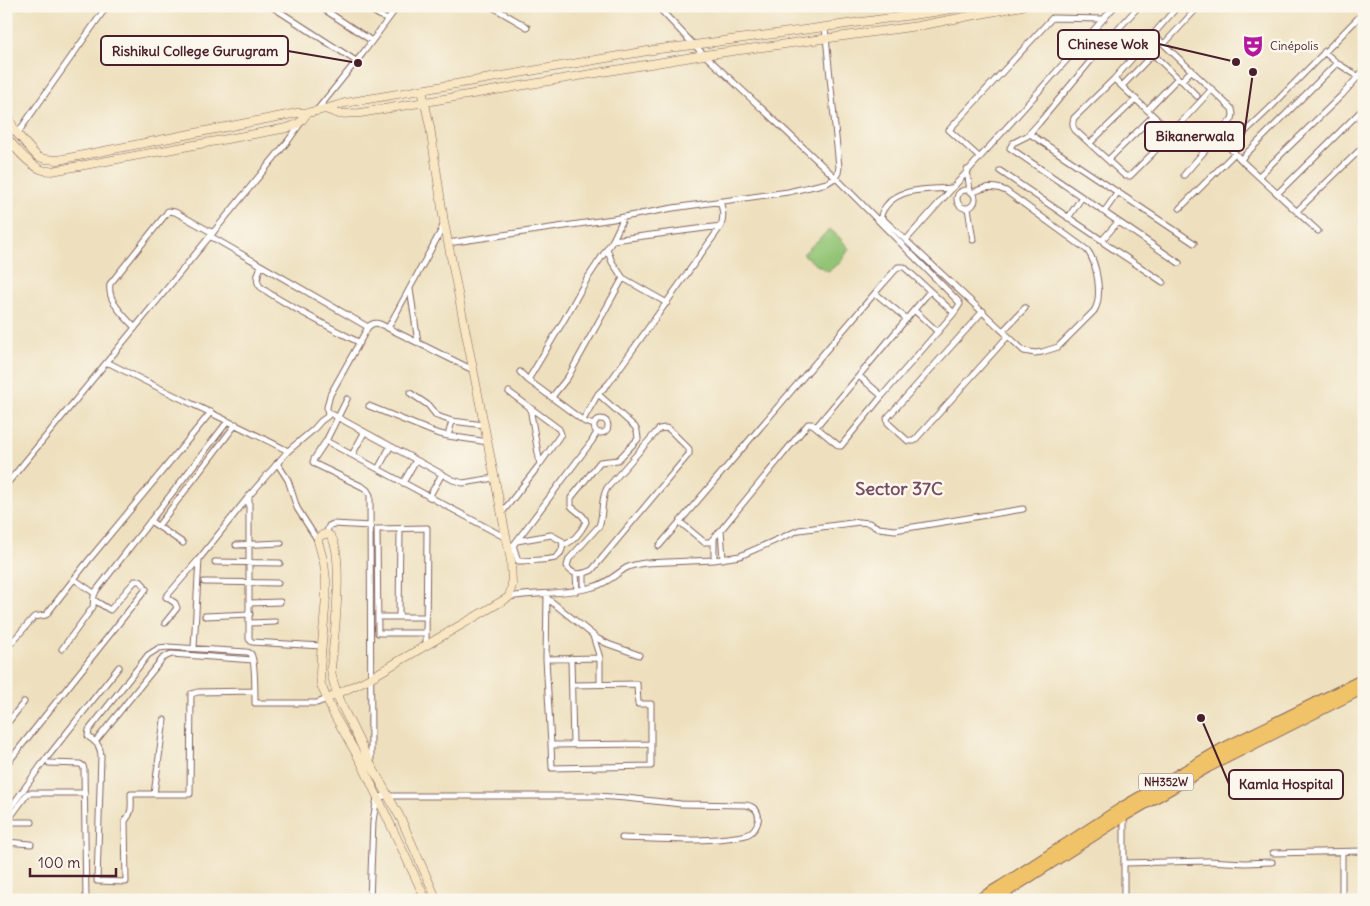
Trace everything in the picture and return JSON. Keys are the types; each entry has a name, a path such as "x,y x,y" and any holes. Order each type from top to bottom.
{"highway":[{"name":"NH352W","path":"978,900 1222,749 1364,679"},
{"name":"NH352W","path":"994,900 1123,812 1364,688"}],"street":[{"path":"17,134 107,6"},
{"path":"271,6 356,61"},
{"path":"319,6 372,41"},
{"path":"365,6 387,20"},
{"path":"321,109 398,6"},
{"path":"491,6 527,28"},
{"path":"657,6 694,46 836,178 960,304 840,446 812,424 808,424 710,542 704,542 680,522"},
{"path":"919,6 927,13"},
{"path":"6,111 17,134 38,157 58,160 297,113 307,113 345,103 620,55 967,6"},
{"path":"321,109 339,114 352,114 704,54 918,26 1022,6"},
{"path":"906,240 1115,6"},
{"path":"1139,6 1030,134 1024,139 1013,143 1010,148 1178,263"},
{"path":"1178,6 1114,79 1073,121 1073,127 1125,176 1130,176 1212,90"},
{"path":"1164,44 1198,6"},
{"path":"1318,231 1229,147 1364,12"},
{"path":"979,157 949,130 1052,18 1104,19"},
{"path":"448,243 788,192 827,183 836,178 839,167 825,27"},
{"path":"1153,34 1232,109 1234,114 1232,119 1184,175"},
{"path":"1324,52 1337,63 1364,80"},
{"path":"1122,86 1150,57 1155,56 1197,96"},
{"path":"1240,159 1337,63"},
{"path":"1147,110 1179,79 1192,70"},
{"path":"1259,176 1364,70"},
{"path":"1114,79 1172,133"},
{"path":"422,90 430,127 444,222 506,538"},
{"path":"1090,143 1136,99"},
{"path":"1278,193 1364,108"},
{"path":"6,485 288,141 307,113"},
{"path":"1108,160 1153,116"},
{"path":"6,136 36,166 52,171 286,128 302,122"},
{"path":"1182,122 1208,146"},
{"path":"1030,134 1194,244"},
{"path":"1297,211 1364,146"},
{"path":"1180,208 1235,153"},
{"path":"967,170 971,192 975,200 968,208"},
{"path":"1000,172 1163,282"},
{"path":"958,198 962,192 971,192 983,188 996,187 1006,190 1086,250 1093,260 1098,290 1096,307 1058,347 1042,352 1024,350 881,216 888,203 896,196 903,194 949,191 958,198 960,205 968,208"},
{"path":"1104,212 1118,192"},
{"path":"1068,218 1082,198"},
{"path":"583,420 598,394 609,383 721,226 723,211 720,201"},
{"path":"968,208 973,240"},
{"path":"135,328 115,305 110,292 110,284 168,211 175,212 261,266 368,327"},
{"path":"528,380 587,279 613,240 624,217"},
{"path":"388,328 441,231 444,222"},
{"path":"1103,241 1118,222"},
{"path":"613,240 721,226"},
{"path":"607,249 612,262 623,278 666,303"},
{"path":"261,266 257,279 262,289 360,343"},
{"path":"659,546 898,267 902,266 954,313"},
{"path":"552,397 568,377 623,278"},
{"path":"410,288 418,342"},
{"path":"816,427 930,291"},
{"path":"875,293 907,319"},
{"path":"1003,331 1025,308"},
{"path":"914,310 938,332"},
{"path":"983,311 887,418 888,423 908,441 914,441 1008,336"},
{"path":"165,623 177,608 175,603 166,597 288,451 321,421 327,418 327,404 330,395 368,327 376,322 473,370"},
{"path":"107,362 288,451"},
{"path":"520,372 528,380 583,420 594,425"},
{"path":"859,376 882,396"},
{"path":"502,514 559,438 561,431 509,392"},
{"path":"410,394 428,405 436,415 452,421 484,425"},
{"path":"326,441 506,538 513,546 518,561 555,558 561,552 564,545 572,540 586,522 586,519 571,506 571,498 575,492 600,462 618,460 638,439 635,427 598,394"},
{"path":"347,399 338,419 313,462 367,490 370,495 371,765 366,773"},
{"path":"369,406 430,431 448,436 488,442"},
{"path":"530,408 540,464"},
{"path":"6,649 34,617 46,615 210,412"},
{"path":"328,412 453,480 463,483 494,478"},
{"path":"594,425 600,419 605,420 608,424 606,432 597,432"},
{"path":"62,649 93,607 94,593 228,421"},
{"path":"448,436 452,421"},
{"path":"158,526 236,424"},
{"path":"594,425 594,429 597,432"},
{"path":"659,429 669,429 689,449 689,454 596,566 584,573 576,574 568,568 569,558 599,526 602,517 602,498 607,488 659,429"},
{"path":"509,597 512,585 513,546 597,432"},
{"path":"352,455 364,433"},
{"path":"378,469 390,446"},
{"path":"403,483 416,460"},
{"path":"277,464 288,480 297,508 318,541 324,564 326,598 320,674 321,685 366,773 426,900"},
{"path":"429,497 442,474"},
{"path":"249,496 250,639 252,642 322,646"},
{"path":"254,691 198,692 191,694 190,794 131,794 131,812 125,821 126,882 97,881 101,756 98,745 88,736 89,730 148,655 159,648 194,648 248,652 252,655 253,660 255,703 317,703 370,678 509,597 547,596 598,586 633,565 650,562 714,560 740,556 799,530 858,522 894,530 1023,509"},
{"path":"150,521 183,544"},
{"path":"326,534 329,526 333,524 371,526"},
{"path":"426,632 378,633 377,529 428,528 426,645"},
{"path":"399,617 400,529"},
{"path":"721,530 723,559"},
{"path":"318,541 322,534 331,536 336,552 338,601 331,668 337,694 371,765 401,819 437,900"},
{"path":"513,546 551,534 562,541 564,545"},
{"path":"714,538 714,560"},
{"path":"236,545 280,543"},
{"path":"194,648 199,559"},
{"path":"215,562 280,563"},
{"path":"584,573 584,589"},
{"path":"576,574 577,591"},
{"path":"74,579 94,593"},
{"path":"6,765 145,587 138,580 134,582 110,610 94,600"},
{"path":"204,582 278,583"},
{"path":"547,596 604,643 639,655"},
{"path":"547,596 546,659 552,768 651,766 652,704 638,704 637,684 572,685"},
{"path":"250,603 280,602"},
{"path":"205,616 250,614"},
{"path":"378,617 426,618"},
{"path":"250,623 275,622"},
{"path":"592,635 600,658 600,684"},
{"path":"94,742 163,658 171,654 253,660"},
{"path":"572,658 573,745"},
{"path":"546,659 600,658"},
{"path":"6,814 42,764 118,667"},
{"path":"6,725 24,702"},
{"path":"154,794 164,720"},
{"path":"551,745 650,744"},
{"path":"49,763 83,766 85,773 86,900"},
{"path":"7,823 28,793 85,793"},
{"path":"377,797 613,797 688,804 746,805 757,809 759,817 752,833 744,836 696,840 622,838"},
{"path":"370,900 372,821 377,797"},
{"path":"1123,812 1124,900"},
{"path":"7,823 32,822"},
{"path":"6,842 31,844"},
{"path":"1273,853 1364,851"},
{"path":"1342,852 1342,900"},
{"path":"1124,863 1272,862"}],"green space":[{"path":"830,229 849,249 840,263 828,271 815,264 803,254"}],"place":[{"name":"Cinépolis","path":"1253,46"},
{"name":"Chinese Wok","path":"1236,62"},
{"name":"Rishikul College Gurugram","path":"358,63"},
{"name":"Bikanerwala","path":"1253,72"},
{"name":"Kamla Hospital","path":"1201,718"}],"district":[{"name":"Sector 37C","path":"899,489"}]}
